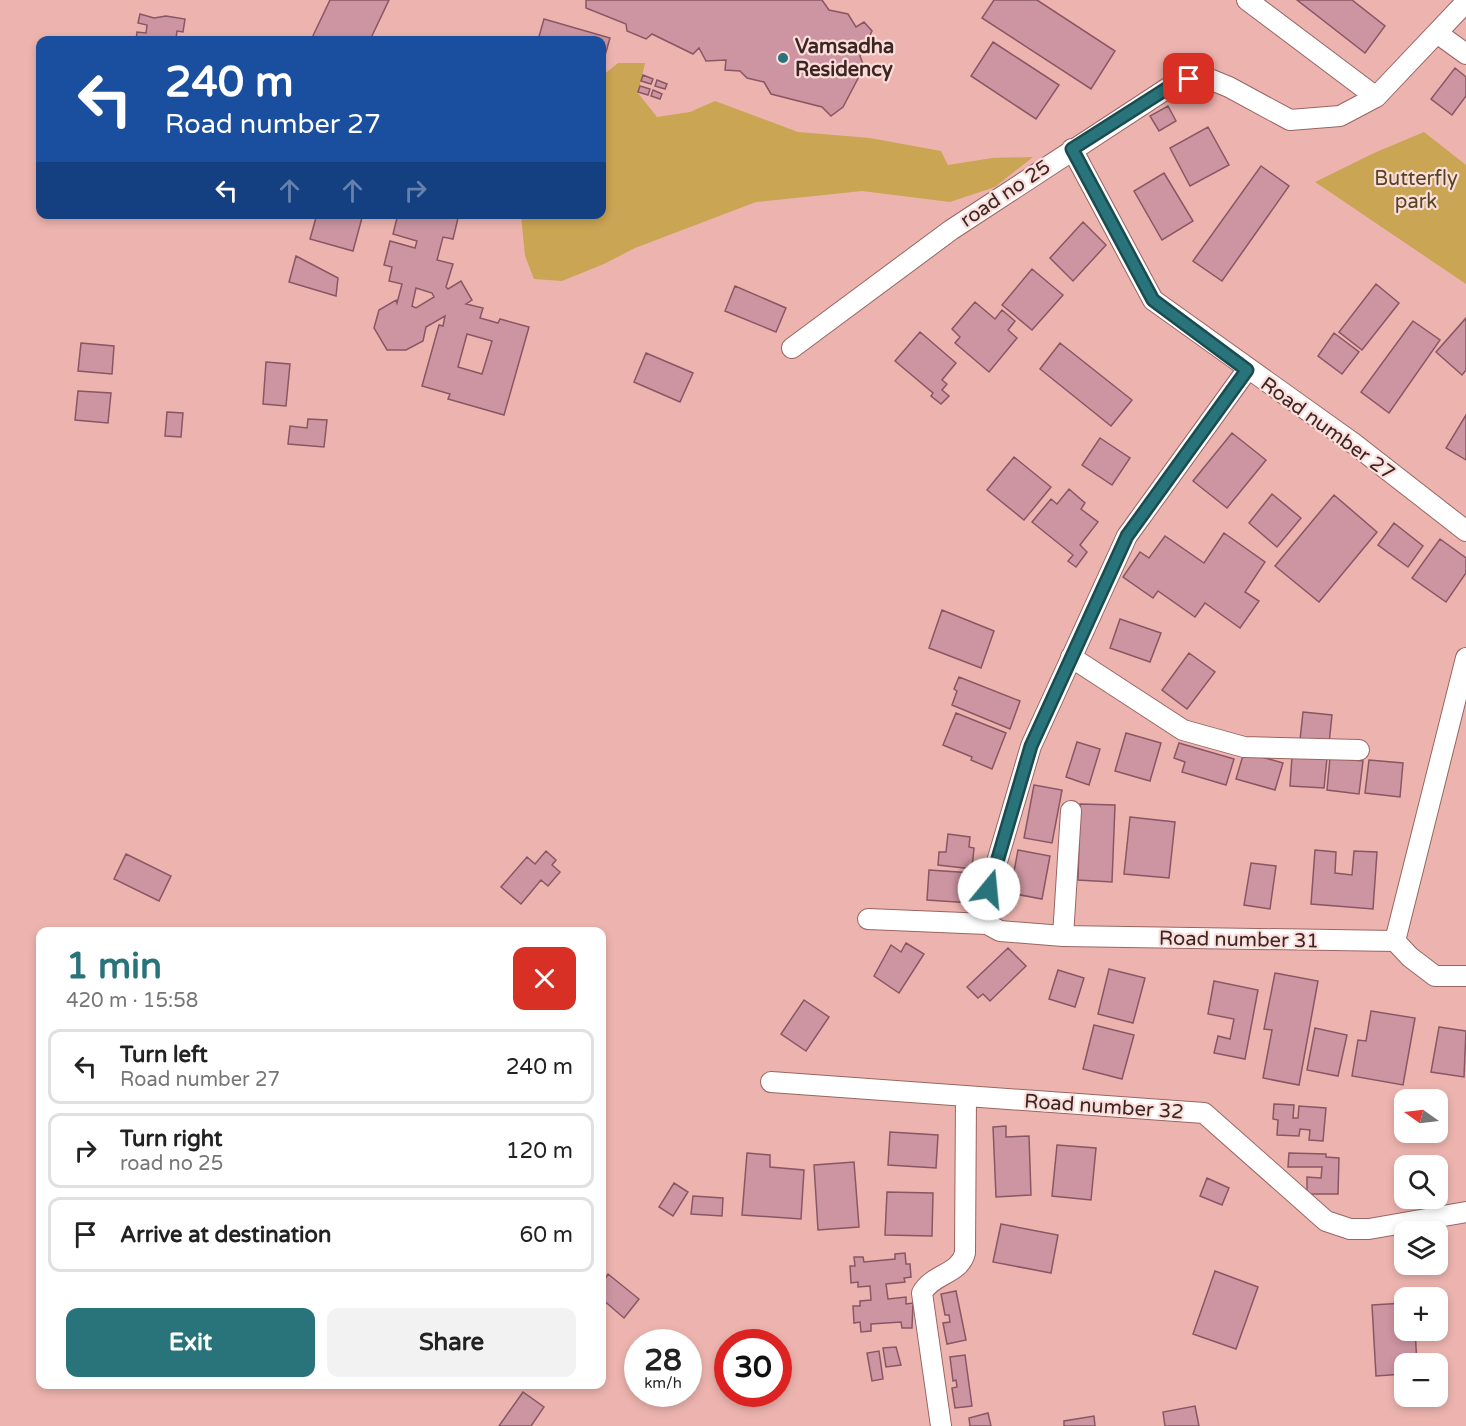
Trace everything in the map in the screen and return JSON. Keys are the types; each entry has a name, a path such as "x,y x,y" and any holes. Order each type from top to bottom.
{"street":[{"path":"1247,0 1376,97"},
{"name":"road no 25","path":"792,348 951,230 1177,82 1202,76 1229,87 1290,120 1340,116 1376,97 1466,2"},
{"path":"1437,33 1466,54"},
{"name":"Road number 27","path":"1072,149 1153,300 1247,370 1353,443 1466,531"},
{"path":"993,927 989,889 1031,746 1071,657 1127,536 1247,370"},
{"path":"1071,657 1183,730 1244,747 1359,750"},
{"path":"1466,658 1395,941 1410,957 1435,976 1466,976"},
{"path":"1062,936 1071,811"},
{"name":"Road number 31","path":"868,919 993,927 1062,936 1395,941"},
{"name":"Road number 32","path":"771,1082 1204,1113 1326,1221 1350,1229 1369,1229 1466,1212"},
{"path":"941,1426 922,1293 928,1282 959,1266 965,1253 966,1096"}],"green space":[{"path":"618,63 645,63 638,93 657,117 690,112 715,101 798,132 870,138 941,151 948,165 992,158 1033,157 995,187 950,202 862,191 756,202 635,248 604,264 562,281 534,279 525,256 521,219 606,219 606,73"},
{"name":"Butterfly park","path":"1424,132 1466,165 1466,284 1315,182"}],"building":[{"path":"330,0 389,0 372,36 313,36"},
{"name":"Vamsadha Residency","path":"586,0 822,0 829,10 848,14 856,27 864,22 872,31 860,56 864,67 843,107 831,116 822,107 771,94 764,82 747,78 740,71 725,70 726,60 706,61 699,48 693,54 652,34 646,39 627,31 626,24 586,8"},
{"path":"994,0 1037,0 1115,51 1091,89 982,18"},
{"path":"1297,0 1352,0 1385,26 1365,53"},
{"path":"140,14 154,18 166,16 185,19 183,32 177,31 176,36 136,36 137,32 146,33 147,25 138,23"},
{"path":"544,19 603,36 539,36"},
{"path":"606,37 610,38 606,52"},
{"path":"993,42 1059,85 1036,119 971,76"},
{"path":"1455,68 1466,77 1466,96 1452,115 1431,99"},
{"path":"643,75 653,79 651,84 641,81"},
{"path":"657,80 667,84 665,89 655,86"},
{"path":"640,86 650,89 648,95 638,92"},
{"path":"653,90 662,94 660,99 651,96"},
{"path":"1168,106 1176,121 1159,131 1150,116"},
{"path":"1208,127 1229,165 1190,186 1170,148"},
{"path":"1261,166 1289,186 1222,281 1193,261"},
{"path":"1164,173 1193,221 1162,240 1134,191"},
{"path":"316,219 362,219 353,251 310,239"},
{"path":"397,219 458,219 453,239 443,237 437,260 453,264 446,287 448,289 461,281 472,300 466,304 483,308 480,318 498,323 500,319 529,327 504,415 448,399 450,394 422,386 439,325 443,326 445,316 426,327 423,341 406,350 387,350 374,328 379,310 396,300 397,303 402,284 389,281 392,267 384,265 390,241 415,248 417,241 393,234","holes":["416,288 432,293 434,297 416,308 412,306","467,334 492,341 482,374 458,367"]},
{"path":"1083,222 1106,245 1073,281 1050,258"},
{"path":"296,256 338,278 336,296 289,282"},
{"path":"1032,269 1063,295 1032,330 1002,305"},
{"path":"1376,284 1399,303 1362,350 1339,332"},
{"path":"735,286 786,308 776,332 725,311"},
{"path":"975,302 995,319 1002,310 1015,321 1008,330 1017,338 989,372 955,343 960,337 952,329"},
{"path":"1466,318 1466,370 1462,375 1436,352"},
{"path":"1413,321 1440,340 1389,413 1361,392"},
{"path":"920,332 956,363 942,380 947,384 942,390 949,396 941,404 931,396 933,393 895,361"},
{"path":"1334,333 1359,352 1342,374 1318,356"},
{"path":"81,343 114,346 112,374 78,371"},
{"path":"1060,343 1132,400 1111,426 1040,369"},
{"path":"646,353 693,373 680,402 634,382"},
{"path":"266,362 290,364 286,406 263,404"},
{"path":"78,391 111,393 108,423 75,420"},
{"path":"167,412 183,413 181,437 165,436"},
{"path":"1466,415 1466,460 1446,448"},
{"path":"308,419 327,420 324,447 288,444 290,426 307,428"},
{"path":"1232,433 1266,460 1227,508 1193,481"},
{"path":"1100,438 1130,458 1112,485 1082,465"},
{"path":"1014,457 1051,487 1024,520 987,490"},
{"path":"1069,489 1085,503 1081,509 1098,522 1080,545 1087,552 1076,567 1068,561 1073,555 1032,522 1051,499 1057,504"},
{"path":"1272,494 1301,518 1277,547 1249,523"},
{"path":"1334,495 1377,532 1319,602 1275,566"},
{"path":"1394,523 1423,546 1408,567 1378,545"},
{"path":"1224,533 1265,562 1245,592 1259,601 1240,628 1205,603 1195,617 1158,591 1153,598 1123,577 1140,552 1149,558 1165,536 1204,563"},
{"path":"1440,539 1466,558 1466,573 1446,602 1412,578"},
{"path":"942,610 994,631 981,668 929,648"},
{"path":"1120,619 1161,633 1150,662 1110,648"},
{"path":"1189,653 1215,672 1187,709 1162,690"},
{"path":"959,677 1020,701 1010,729 952,705 957,691 954,689"},
{"path":"1303,712 1332,715 1329,744 1300,740"},
{"path":"956,713 1006,733 992,769 971,760 972,757 943,745"},
{"path":"1126,733 1161,743 1150,781 1115,771"},
{"path":"1077,742 1100,749 1089,785 1066,777"},
{"path":"1179,743 1234,759 1226,785 1182,772 1185,762 1174,758"},
{"path":"1244,752 1283,763 1275,790 1236,779"},
{"path":"1292,756 1327,758 1324,788 1290,786"},
{"path":"1330,758 1363,761 1359,794 1327,790"},
{"path":"1369,760 1403,763 1400,797 1365,793"},
{"path":"1034,785 1062,790 1052,843 1024,838"},
{"path":"1080,804 1115,805 1112,882 1078,880"},
{"path":"1130,817 1175,822 1169,878 1124,874"},
{"path":"948,834 970,837 969,847 974,848 972,869 938,865 939,852 946,852"},
{"path":"1018,850 1050,856 1042,899 1010,893"},
{"path":"1315,850 1336,852 1335,873 1352,875 1354,851 1377,852 1373,909 1311,904"},
{"path":"546,851 556,860 552,865 560,872 548,886 541,880 521,904 501,887 527,857 535,864"},
{"path":"126,854 171,876 159,901 114,879"},
{"path":"1251,863 1276,866 1270,909 1244,905"},
{"path":"929,870 973,873 971,903 927,900"},
{"path":"906,943 924,954 899,993 874,976 891,945 901,952"},
{"path":"1008,948 1026,966 990,1001 983,994 978,998 967,987"},
{"path":"1109,969 1145,978 1133,1023 1098,1014"},
{"path":"1058,970 1084,978 1075,1007 1049,999"},
{"path":"1275,973 1318,981 1299,1085 1263,1078 1272,1030 1264,1029"},
{"path":"1214,981 1258,990 1245,1059 1214,1053 1218,1036 1230,1039 1234,1019 1208,1014"},
{"path":"804,1000 829,1017 806,1051 781,1034"},
{"path":"1371,1011 1415,1018 1403,1085 1352,1076 1358,1040 1366,1041"},
{"path":"1094,1025 1134,1035 1122,1079 1083,1069"},
{"path":"1439,1027 1466,1031 1464,1077 1431,1072"},
{"path":"1315,1028 1347,1035 1338,1076 1307,1070"},
{"path":"1274,1104 1294,1105 1293,1118 1298,1118 1299,1106 1326,1108 1323,1141 1309,1140 1310,1130 1300,1129 1299,1136 1277,1135 1278,1120 1273,1119"},
{"path":"1006,1126 1006,1137 1029,1136 1031,1195 996,1197 993,1127"},
{"path":"890,1132 938,1135 936,1168 888,1165"},
{"path":"1057,1145 1096,1148 1091,1200 1052,1196"},
{"path":"747,1153 770,1155 770,1167 804,1170 801,1219 742,1215"},
{"path":"1289,1153 1326,1154 1326,1157 1339,1158 1338,1194 1307,1194 1307,1177 1321,1178 1322,1167 1288,1167"},
{"path":"854,1162 859,1227 818,1230 814,1165"},
{"path":"1207,1178 1229,1188 1222,1205 1200,1196"},
{"path":"674,1183 688,1192 673,1216 659,1207"},
{"path":"887,1192 933,1193 932,1236 885,1235"},
{"path":"693,1196 723,1198 722,1216 691,1214"},
{"path":"1001,1224 1058,1235 1051,1273 993,1262"},
{"path":"905,1253 906,1264 910,1264 911,1277 904,1278 905,1282 886,1284 888,1299 906,1297 906,1304 913,1303 912,1328 902,1328 901,1322 871,1324 871,1331 861,1332 860,1322 854,1323 853,1306 860,1306 860,1301 871,1300 870,1286 858,1287 858,1282 851,1283 850,1266 855,1266 854,1257 863,1257 864,1262 895,1259 895,1254"},
{"path":"1215,1271 1258,1287 1236,1349 1193,1334"},
{"path":"608,1274 639,1299 624,1318 606,1302"},
{"path":"956,1291 966,1340 947,1344 943,1323 950,1322 949,1315 945,1315 941,1294"},
{"path":"1394,1304 1394,1341 1416,1341 1416,1353 1394,1353 1394,1375 1376,1376 1372,1305"},
{"path":"896,1347 901,1365 886,1367 883,1348"},
{"path":"879,1351 883,1379 872,1381 867,1353"},
{"path":"965,1355 972,1406 955,1408 952,1388 957,1387 956,1380 953,1381 950,1357"},
{"path":"523,1392 544,1407 531,1426 499,1426"},
{"path":"1195,1406 1199,1426 1165,1426 1163,1412"},
{"path":"988,1413 991,1426 970,1426 969,1418"},
{"path":"1094,1416 1095,1426 1064,1426 1064,1421"}],"place":[{"name":"Vamsadha Residency","path":"783,58"}],"route":[{"path":"989,889 1031,746 1127,536 1247,370 1153,300 1072,149 1177,82 1189,79"}]}
